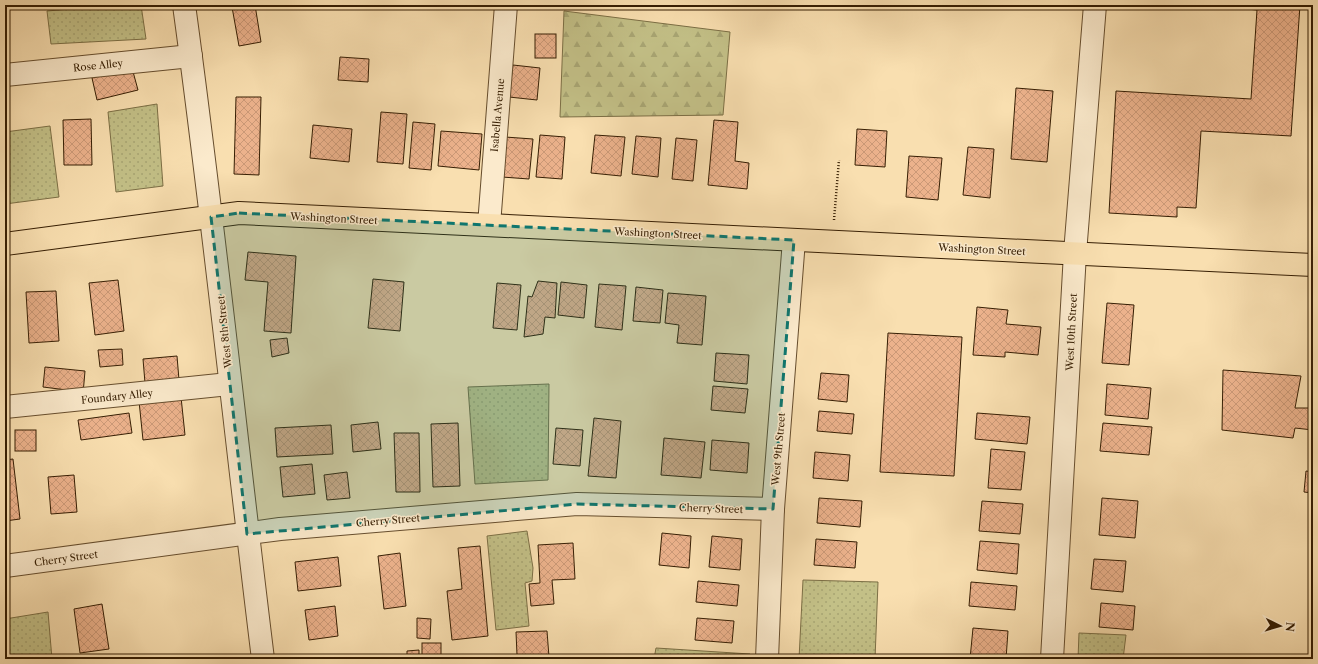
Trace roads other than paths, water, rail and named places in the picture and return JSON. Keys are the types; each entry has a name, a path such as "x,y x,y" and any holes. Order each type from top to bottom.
{"main road":[{"name":"Washington Street","path":"5,244 239,213 1313,265"}],"street":[{"name":"West 8th Street","path":"184,5 211,217 247,534 263,659"},
{"name":"Isabella Avenue","path":"489,225 506,5"},
{"name":"West 10th Street","path":"1052,659 1075,253 1095,5"},
{"name":"Rose Alley","path":"5,75 191,56"},
{"name":"West 9th Street","path":"767,659 773,509 794,240"},
{"name":"Foundary Alley","path":"5,407 230,384"},
{"name":"Cherry Street","path":"5,566 280,529 577,504 773,509"}]}
